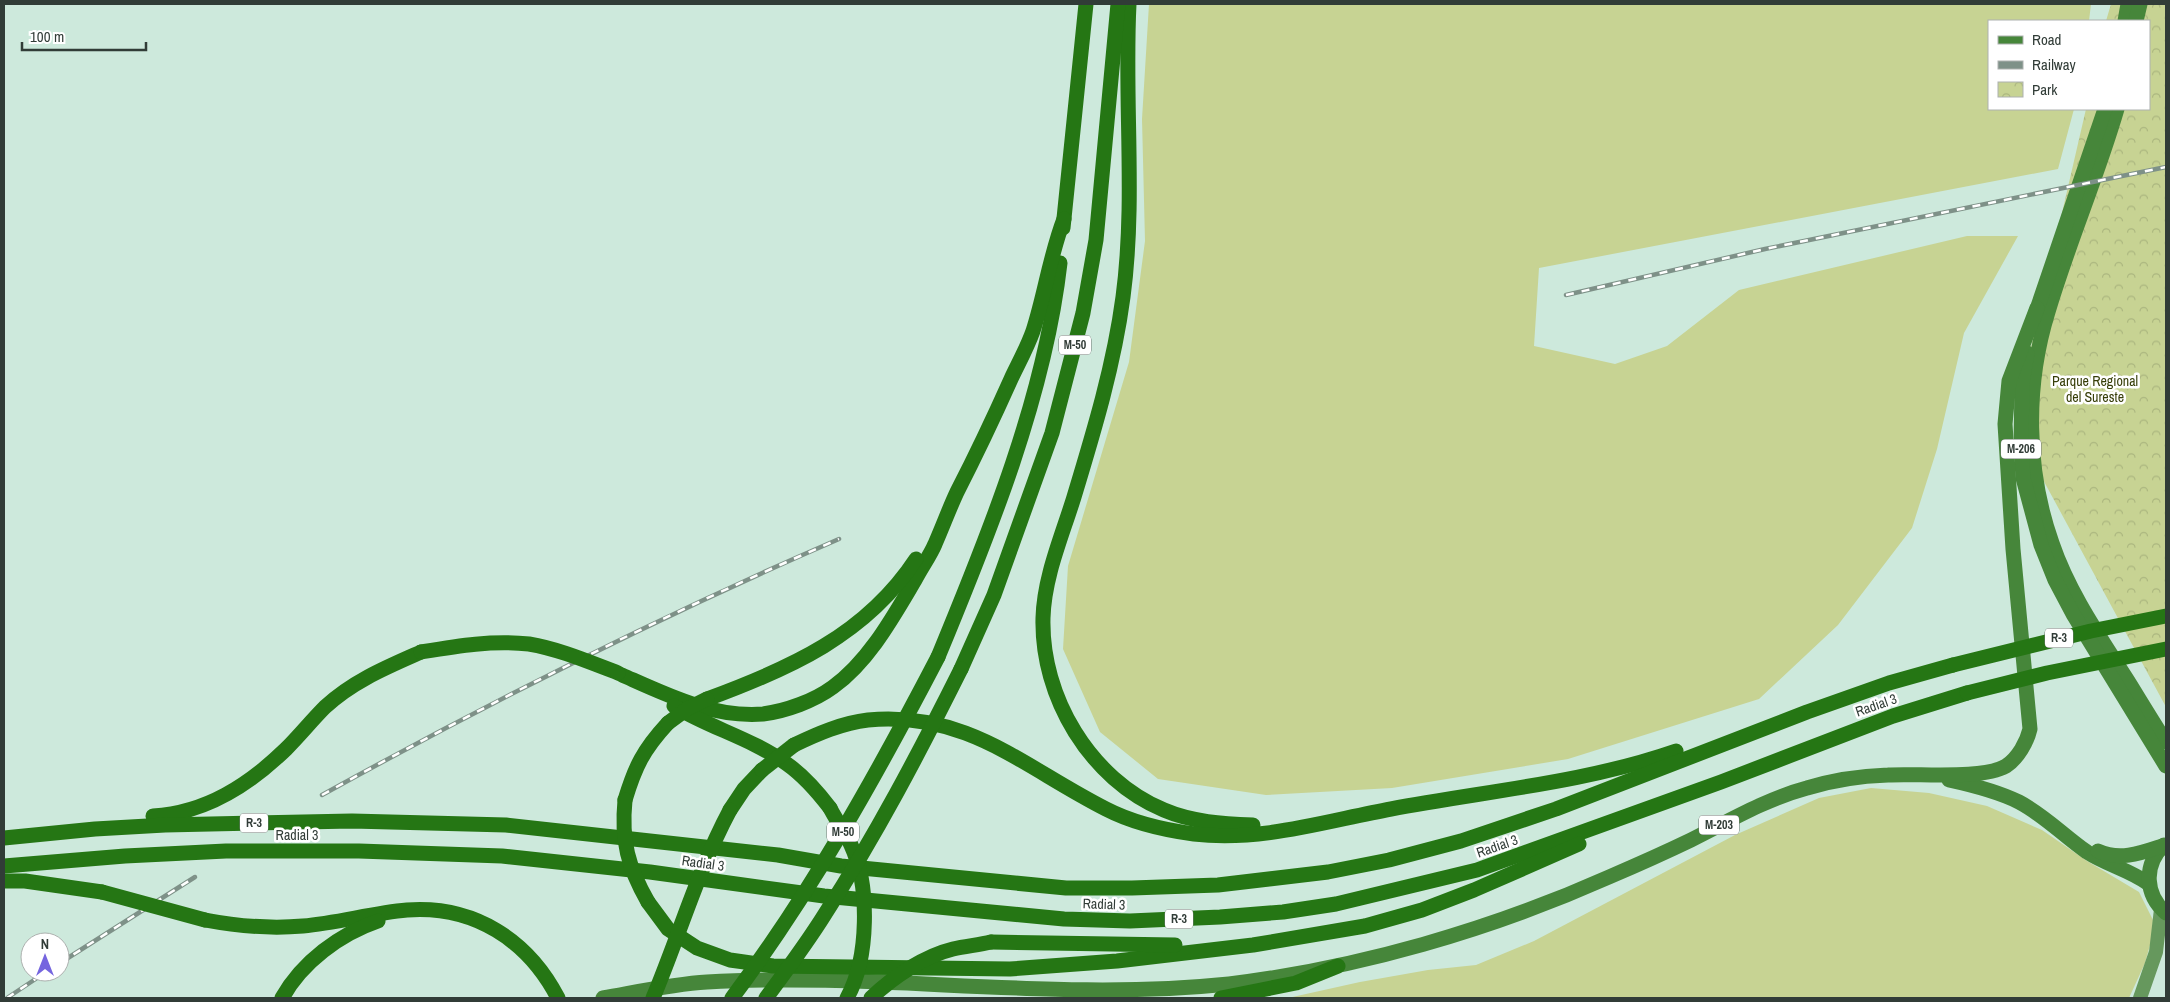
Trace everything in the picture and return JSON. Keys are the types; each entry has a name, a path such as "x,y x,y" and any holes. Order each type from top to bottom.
{"highway":[{"name":"M-50","path":"732,998 793,913 851,818 938,657 967,587 1023,428 1052,316 1086,4"},
{"name":"M-50","path":"766,998 824,916 872,838 919,753 962,669 994,595 1052,433 1083,313 1096,240 1118,4"},
{"path":"1129,4 1127,40 1128,216 1123,294 1108,374 1048,583 1043,617 1046,661 1056,692 1067,719 1103,769 1143,799 1184,817 1220,824 1260,825 1391,809 1516,790 1592,774 1658,758 1798,708 1889,684"},
{"path":"4,830 93,820 166,815 190,811 212,802 254,778 286,749 326,707 349,688 373,674 421,652 500,642 530,645 573,656 620,674 678,700 722,712 762,714 785,710 833,687 863,658 893,616 935,544 947,512 998,410 1032,333 1056,238 1064,219"},
{"path":"947,512 905,575 886,597 851,628 814,653 773,674 707,699 687,709 668,723 651,741 635,768 625,800 623,822 625,845 633,875 648,902 668,929 697,948 730,960 773,966 1010,969 1127,960 1310,937 1395,918 1474,890 1721,782"},
{"name":"Radial 3","path":"4,838 95,829 166,825 352,821 506,825 778,855 841,866 1066,888 1218,885 1328,872 1389,860 1461,840 1556,809 1723,743 1889,684 1953,665 2074,634 2166,616"},
{"name":"Radial 3","path":"4,866 226,851 359,850 502,856 650,872 824,896 1064,919 1130,921 1211,918 1283,912 1336,904 1477,870 1721,782 1876,722 1967,694 2047,673 2166,648"},
{"path":"620,674 694,719 759,748 785,762 816,790 830,808 851,846 860,877 864,913 862,955 853,988 847,998"},
{"path":"652,998 687,914 704,865 730,810 744,789 762,770 794,745 829,729 867,720 921,721 949,727 972,734 996,745 1107,809 1138,822 1196,834 1255,834 1292,830 1391,809"},
{"path":"4,881 25,881 102,892 205,920 252,927 330,922 406,910 441,912 480,922 503,934 529,956 555,993"},
{"path":"871,998 893,979 922,962 952,950 992,942 1073,942 1164,946 1252,940 1364,923 1474,890"},
{"path":"282,998 301,972 315,958 330,946 368,924 390,917 441,912"},
{"path":"1221,998 1296,983 1338,966"}],"main road":[{"path":"2124,20 2128,4"},
{"path":"2136,20 2140,4"},
{"name":"M-206","path":"2105,110 2037,308 2027,351 2020,414 2023,478 2032,518 2055,580 2073,614 2166,766"},
{"name":"M-206","path":"2117,110 2105,150 2048,312 2035,371 2032,418 2033,445 2036,478 2045,517 2052,543 2064,573 2104,645 2166,742"},
{"path":"1922,774 1970,774 2005,767 2018,753 2028,737 2029,712 2013,549 2005,424 2009,382 2037,308"},
{"name":"M-203","path":"603,998 702,982 772,980 1026,990 1162,989 1229,984 1338,966 1527,912 1678,846 1744,812 1803,789 1838,780 1871,776 1922,774 1994,792 2019,802 2104,854 2132,856 2164,845"},
{"name":"M-203","path":"2050,822 2088,853 2139,876 2149,884"},
{"name":"M-203","path":"2149,884 2149,872 2152,861 2164,845"},
{"path":"2141,995 2156,952 2164,911 2152,895 2149,884"},
{"path":"2141,995 2166,949"}],"green space":[{"path":"1149,4 2091,4 2089,20 1988,20 1988,110 2074,110 2058,169 1539,268 1534,346 1615,364 1667,346 1739,290 1967,236 2018,236 1964,333 1937,449 1912,528 1838,625 1759,699 1568,759 1392,788 1266,795 1158,779 1100,732 1063,649 1068,566 1129,362 1145,241 1142,119"},
{"name":"Parque Regional del Sureste","path":"2111,4 2166,4 2166,707 2034,463 2022,386 2086,110 2150,110 2150,20 2106,20"},
{"path":"1871,788 1929,793 1987,806 2042,830 2087,861 2139,892 2153,920 2152,938 2145,963 2129,998 1288,998 1360,982 1428,970 1476,965 1534,941 1735,835 1819,798"}],"railway":[{"path":"1566,295 1765,249 2166,167"},
{"path":"322,795 449,726 642,629 839,539"},
{"path":"70,957 195,877"},
{"path":"7,998 31,982"}]}
